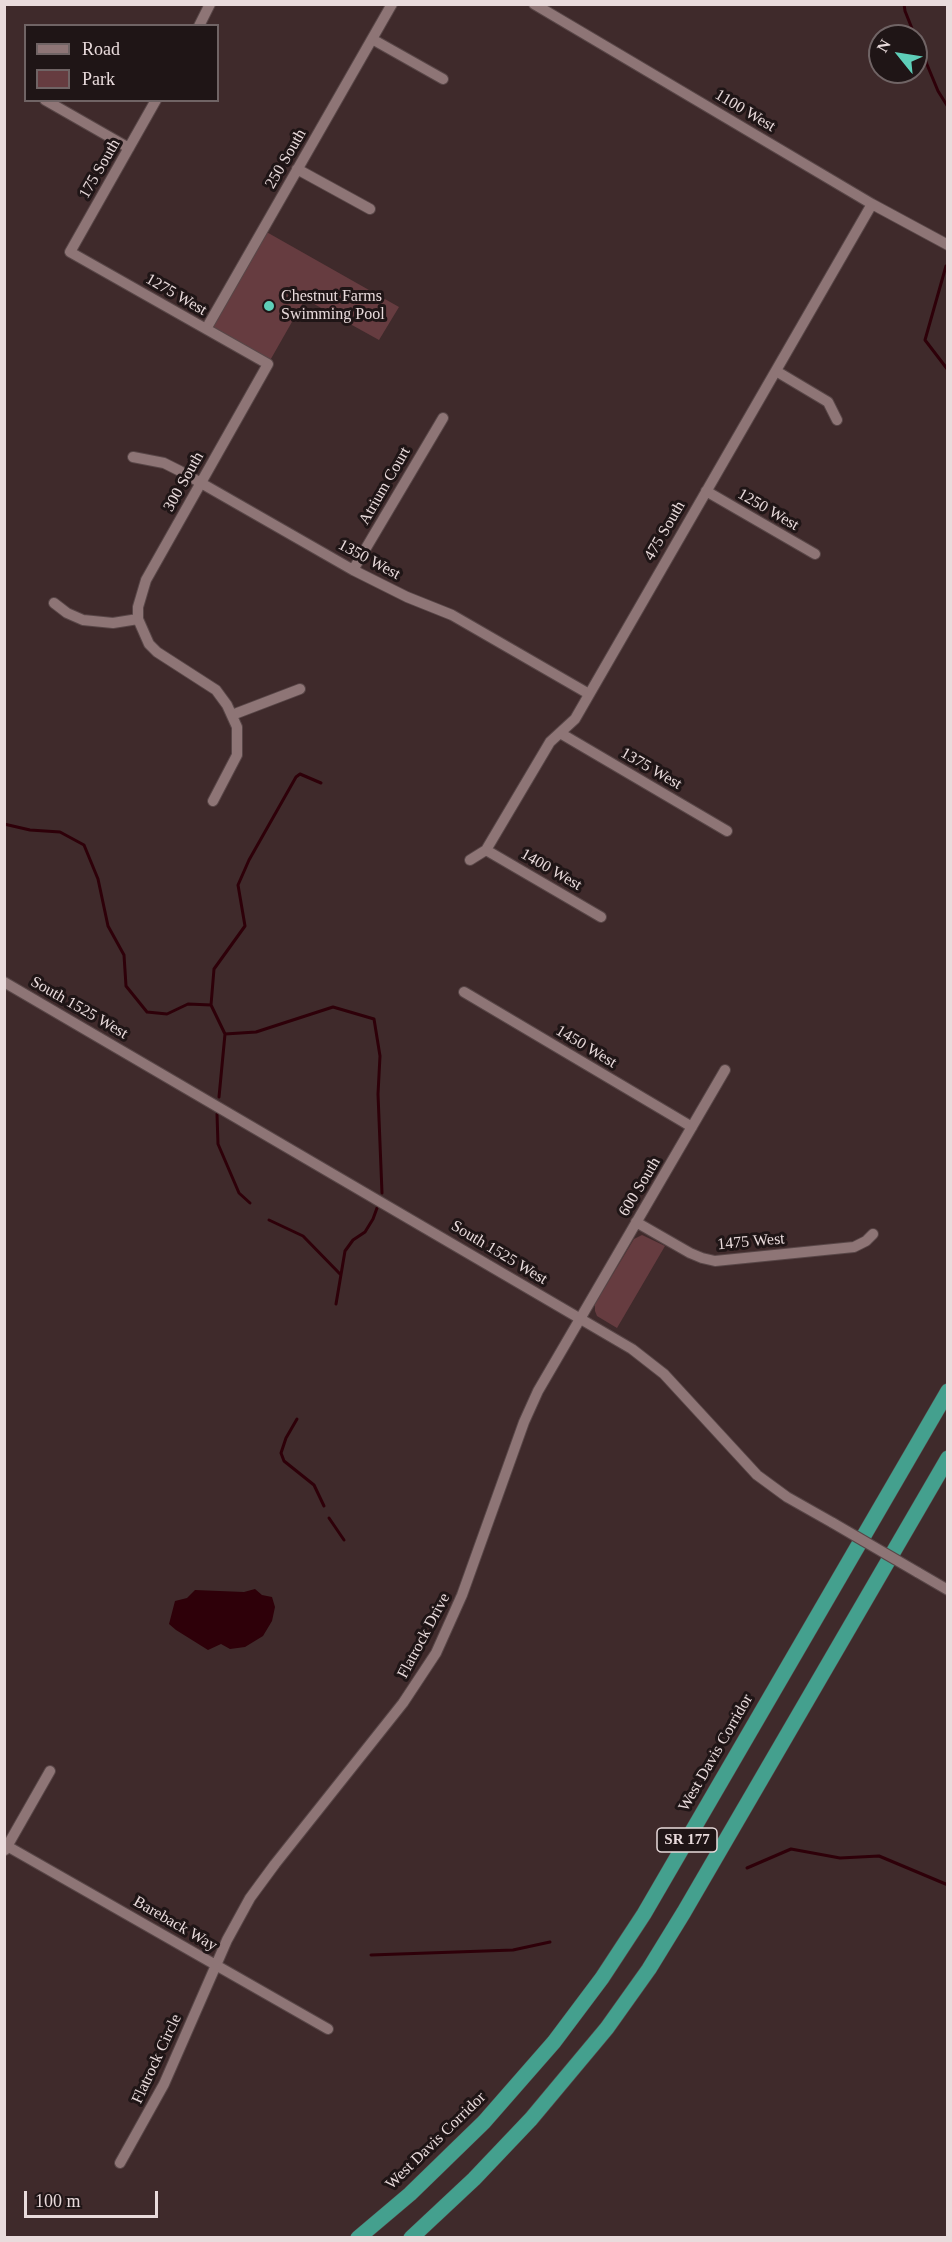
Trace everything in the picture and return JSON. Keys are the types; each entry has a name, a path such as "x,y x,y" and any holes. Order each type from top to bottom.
{"highway":[{"name":"West Davis Corridor","path":"358,2238 410,2194 484,2122 554,2042 602,1978 644,1914 948,1391"},
{"name":"SR 177","path":"411,2238 474,2179 531,2119 589,2051 649,1969 948,1458"}],"street":[{"path":"200,24 210,4"},
{"name":"250 South","path":"206,329 392,4"},
{"name":"1100 West","path":"534,4 920,232 946,240"},
{"path":"372,39 442,79"},
{"path":"48,102 129,148"},
{"name":"175 South","path":"70,252 155,102"},
{"path":"297,170 370,209"},
{"name":"475 South","path":"470,860 486,850 542,753 574,719 872,204"},
{"name":"1275 West","path":"70,252 268,364"},
{"name":"300 South","path":"138,619 141,594 146,580 268,364"},
{"path":"776,371 828,402 837,420"},
{"name":"Atrium Court","path":"353,570 442,418"},
{"name":"1350 West","path":"133,457 164,463 353,570 407,597 452,615 589,694"},
{"name":"1250 West","path":"706,491 815,554"},
{"path":"54,603 67,613 83,620 113,622 138,619 149,644 157,652 208,684 222,698 237,727 237,755 213,801"},
{"path":"232,715 300,689"},
{"name":"1375 West","path":"560,733 727,831"},
{"name":"1400 West","path":"486,850 602,917"},
{"name":"South 1525 West","path":"4,982 632,1349 655,1366 757,1475 787,1497 948,1590"},
{"name":"1450 West","path":"464,992 692,1127"},
{"name":"600 South","path":"579,1318 725,1070"},
{"name":"1475 West","path":"636,1221 690,1253 716,1261 854,1247 866,1242 873,1234"},
{"name":"Flatrock Drive","path":"216,1965 234,1926 262,1881 403,1703 435,1653 462,1595 528,1414 545,1377 579,1318"},
{"path":"6,1848 50,1771"},
{"name":"Bareback Way","path":"6,1848 328,2029"},
{"name":"Flatrock Circle","path":"120,2163 164,2084 216,1965"}],"green space":[{"path":"263,230 399,307 379,340 305,299 268,364 206,329"},
{"path":"642,1235 665,1246 617,1328 597,1316 595,1304 634,1239"}],"shaded area":[{"path":"255,1589 262,1595 272,1597 275,1607 272,1621 263,1636 245,1647 230,1649 221,1644 208,1650 169,1624 175,1601 187,1598 195,1590 244,1592"}],"waterway":[{"path":"904,4 910,24"},
{"path":"928,67 938,91 948,107"},
{"path":"946,266 925,340 948,370"},
{"path":"211,1005 214,969 245,926 238,885 249,860 296,777 300,774 321,783"},
{"path":"4,824 30,830 60,832 84,845 98,879 108,926 124,955 126,986 147,1012 167,1014 188,1004 211,1005 225,1034 219,1097"},
{"path":"225,1034 256,1032 333,1007 374,1019 380,1056 378,1094 382,1193"},
{"path":"217,1114 218,1144 239,1193 250,1203"},
{"path":"336,1304 345,1251 353,1240 365,1232 377,1208"},
{"path":"269,1220 303,1236 341,1275"},
{"path":"297,1419 286,1438 281,1453 284,1461 314,1485 324,1506"},
{"path":"329,1518 344,1540"},
{"path":"747,1868 791,1849 840,1858 879,1856 948,1885"},
{"path":"371,1955 513,1950 550,1942"}],"place":[{"name":"Chestnut Farms Swimming Pool","path":"269,306"}]}
